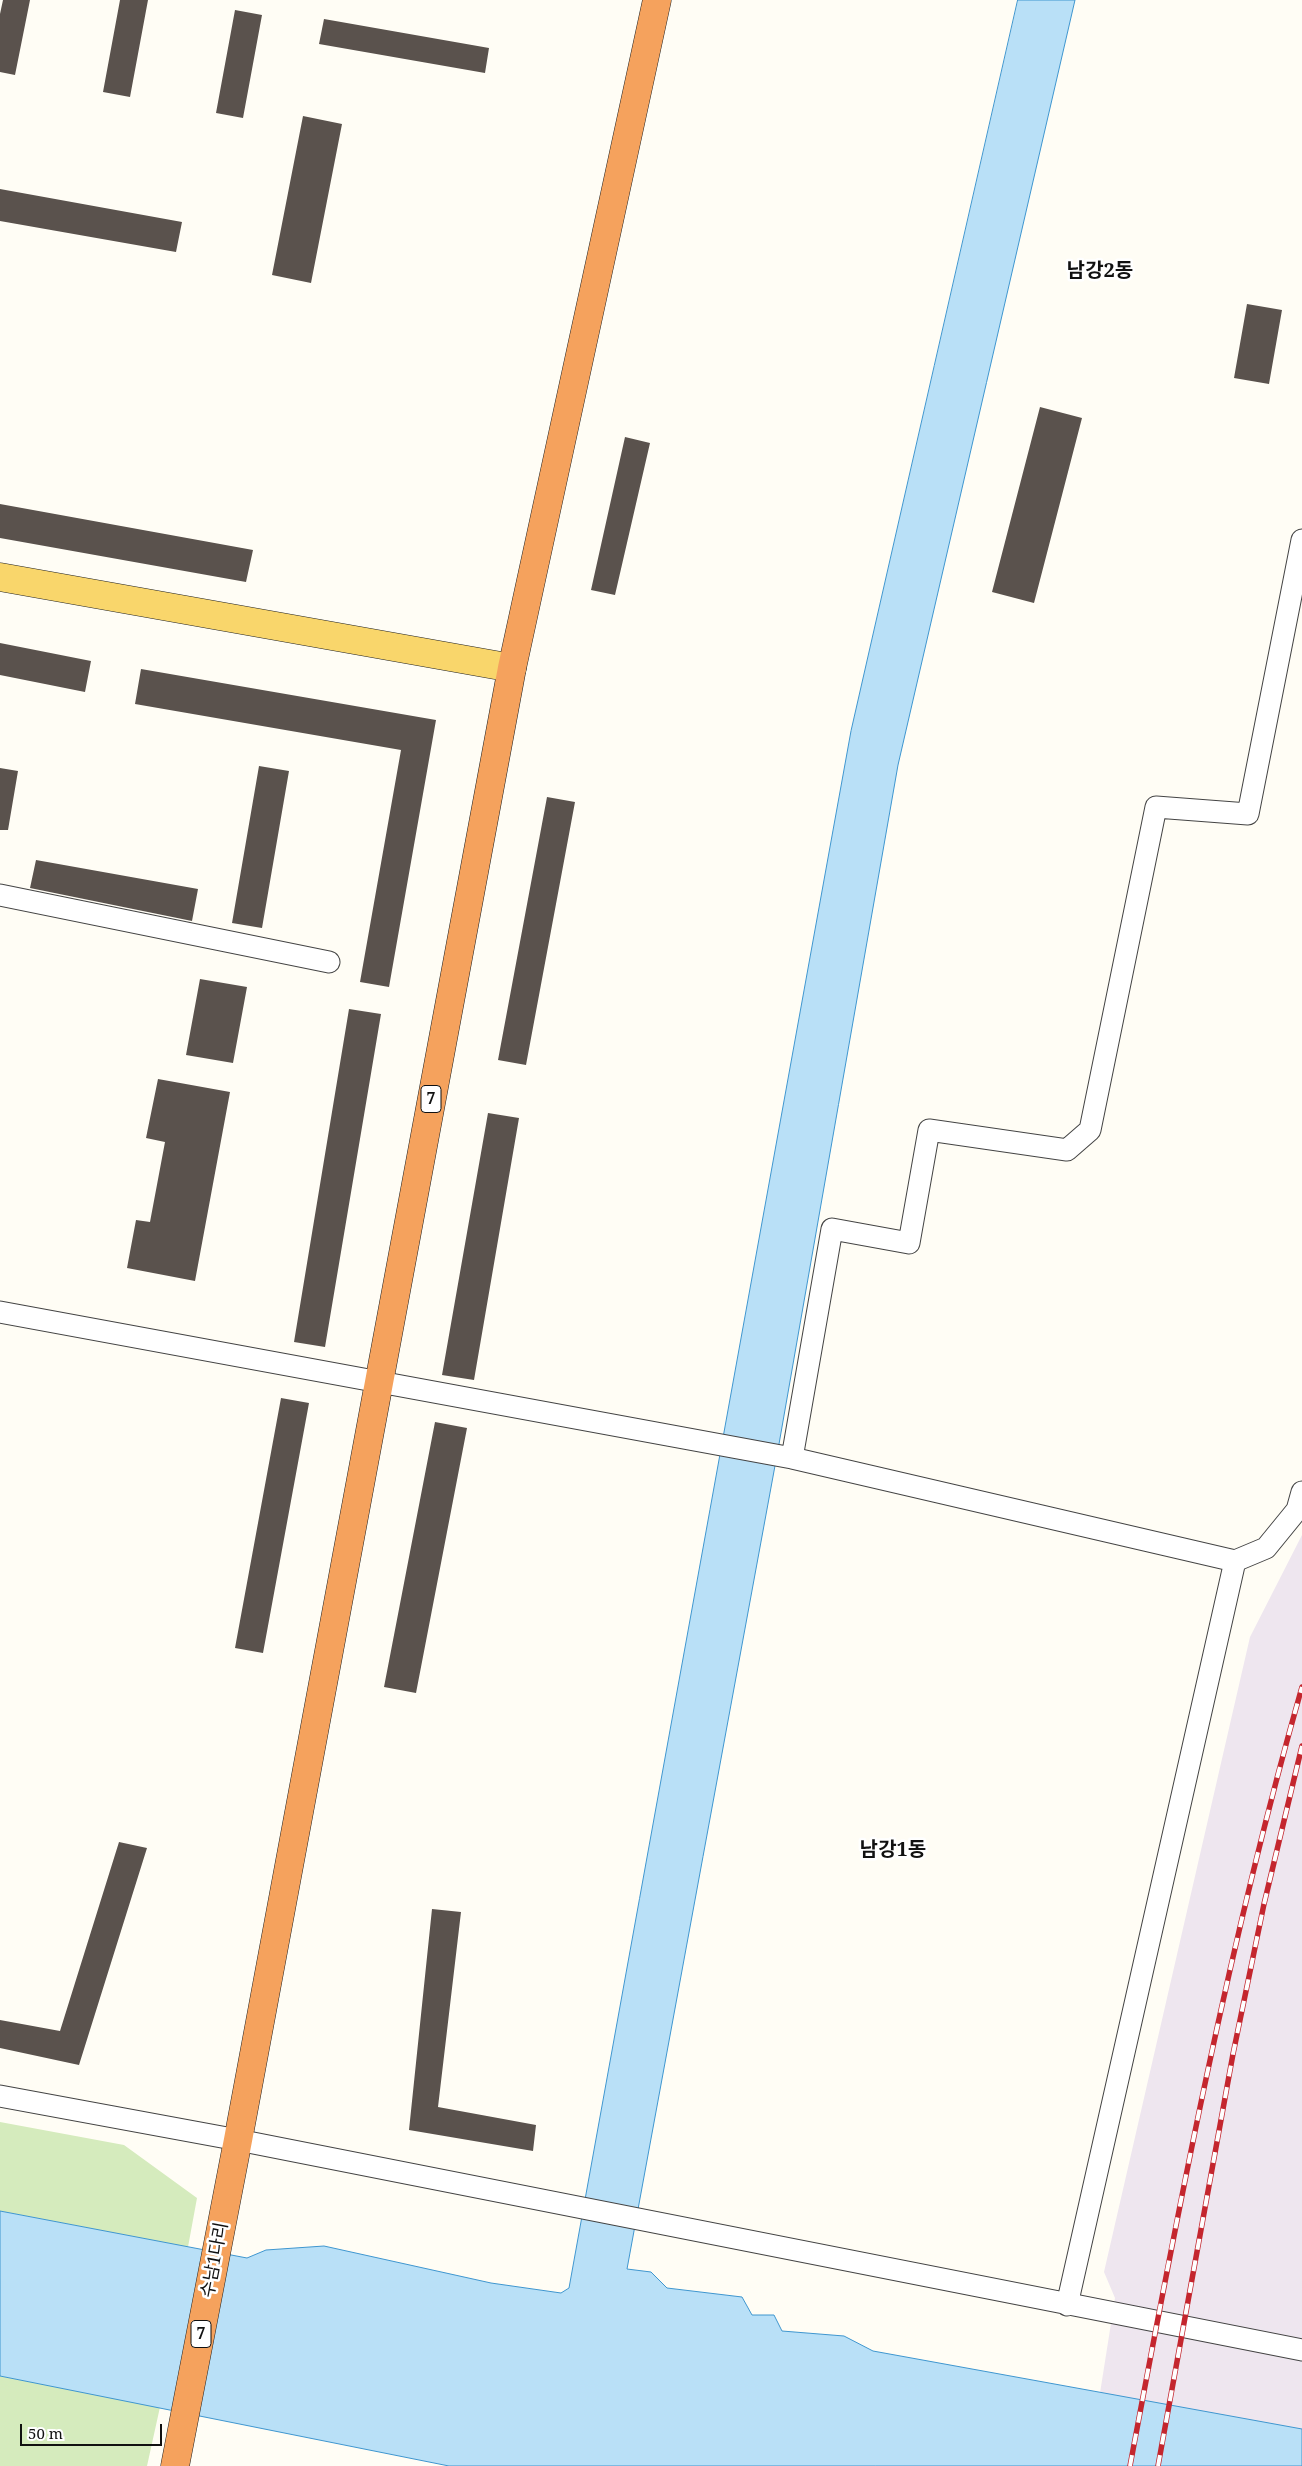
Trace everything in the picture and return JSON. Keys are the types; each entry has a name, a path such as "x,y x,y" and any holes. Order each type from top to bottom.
{"highway":[{"name":"7","path":"238,2140 512,668 657,0"},
{"name":"수남1다리","path":"175,2466 238,2140"}],"main road":[{"path":"0,577 512,668"}],"street":[{"path":"792,1458 832,1229 909,1243 930,1130 1067,1150 1090,1130 1156,807 1248,814 1302,540"},
{"path":"0,895 329,962"},
{"path":"0,1312 792,1458 1235,1561 1266,1548 1297,1510 1302,1492"},
{"path":"1067,2305 1235,1561"},
{"path":"0,2096 238,2140 1302,2350"}],"shaded area":[{"path":"1302,1535 1302,2429 1100,2393 1115,2298 1104,2272 1250,1637"}],"green space":[{"path":"0,2122 124,2145 197,2198 188,2247 0,2211"},
{"path":"0,2376 160,2407 147,2466 0,2466"}],"water":[{"path":"1018,0 1075,0 898,765 779,1444 627,2269 651,2272 667,2288 742,2297 752,2315 774,2315 782,2331 844,2336 873,2351 1302,2429 1302,2466 449,2466 0,2376 0,2211 247,2258 266,2250 324,2246 491,2283 561,2293 569,2288 851,731"}],"building":[{"path":"3,0 30,0 15,75 0,72 0,14"},
{"path":"120,0 148,0 130,97 103,92"},
{"path":"235,10 262,15 243,118 216,113"},
{"path":"324,19 489,48 485,73 319,44"},
{"path":"303,116 342,124 311,283 272,275"},
{"path":"0,189 182,222 176,252 0,221"},
{"path":"1247,304 1282,310 1269,384 1234,378"},
{"path":"1040,407 1082,418 1034,603 992,592"},
{"path":"625,437 650,443 615,595 591,590"},
{"path":"0,504 253,550 246,582 0,538"},
{"path":"0,643 91,661 85,692 0,675"},
{"path":"141,669 436,720 389,987 360,982 401,750 135,704"},
{"path":"259,766 289,771 262,928 232,923"},
{"path":"0,768 18,771 8,830 0,830"},
{"path":"547,797 575,802 526,1065 498,1060"},
{"path":"36,860 198,889 192,921 30,888"},
{"path":"200,979 247,987 233,1063 186,1055"},
{"path":"349,1009 381,1014 325,1347 294,1342"},
{"path":"158,1079 230,1092 195,1281 127,1268 136,1220 150,1222 165,1142 146,1138"},
{"path":"488,1113 519,1118 474,1380 442,1375"},
{"path":"281,1398 309,1403 263,1653 235,1648"},
{"path":"435,1422 467,1428 416,1693 384,1687"},
{"path":"119,1842 147,1848 79,2065 0,2048 0,2020 60,2031"},
{"path":"432,1909 461,1912 438,2107 536,2125 533,2151 409,2130"}],"railway":[{"path":"1130,2466 1167,2270 1228,1977 1251,1880 1302,1687"},
{"path":"1158,2466 1233,2054 1264,1904 1302,1746"}],"district":[{"name":"남강2동","path":"1100,271"},
{"name":"남강1동","path":"893,1850"}]}
